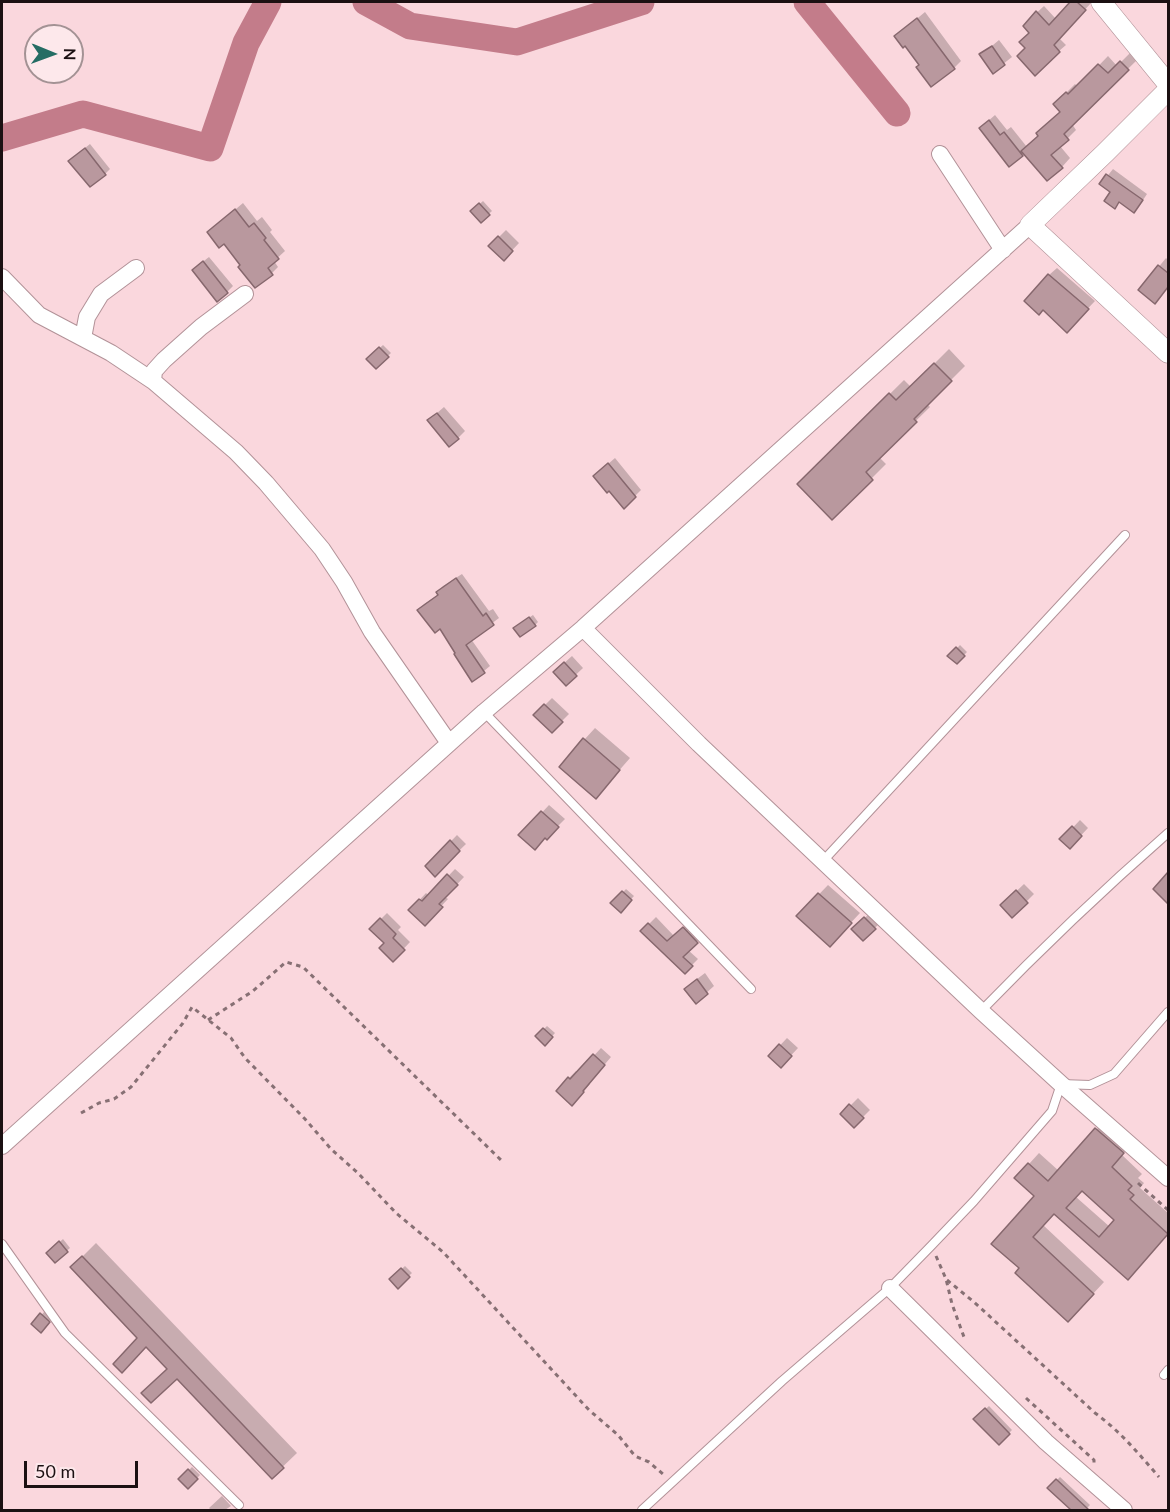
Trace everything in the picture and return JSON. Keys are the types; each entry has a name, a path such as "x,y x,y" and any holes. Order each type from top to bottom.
{"street":[{"path":"1101,2 1168,84"},
{"path":"2,1146 449,743 583,628 1003,250 1106,153 1168,90"},
{"path":"940,154 1003,250"},
{"path":"1030,225 1168,353"},
{"path":"83,338 87,317 101,294 136,268"},
{"path":"2,277 39,315 111,353 153,381 236,452 266,483 322,549 344,582 372,632 449,743"},
{"path":"153,381 154,371 164,360 201,327 245,294"},
{"path":"583,628 699,744 981,1011 1168,1178"},
{"path":"890,1288 1046,1442 1124,1510"}],"lane":[{"path":"823,861 1125,535"},
{"path":"484,712 751,989"},
{"path":"981,1011 1018,973 1168,833"},
{"path":"642,1510 782,1382 890,1288 974,1201 1052,1111 1062,1084 1090,1085 1114,1074 1168,1012"},
{"path":"2,1244 65,1333 239,1505"}],"path":[{"path":"208,1020 253,991 286,962 303,967 504,1163"},
{"path":"81,1113 99,1103 114,1099 131,1088 183,1023 192,1007 231,1038 245,1058 331,1149 358,1173 396,1213 443,1252 588,1410 618,1435 635,1456 649,1462 671,1483"},
{"path":"1138,1183 1168,1210"},
{"path":"931,1246 946,1279 966,1343"},
{"path":"946,1279 1110,1424 1159,1478"},
{"path":"1026,1398 1094,1460 1097,1487"}],"building":[{"path":"1070,2 1077,2 1086,10 1054,45 1060,52 1035,76 1017,56 1025,48 1019,42 1029,33 1023,26 1036,11 1049,25"},
{"path":"917,18 955,69 931,87 916,67 919,65 905,46 903,48 894,36"},
{"path":"992,46 1005,65 993,74 979,54"},
{"path":"1120,61 1129,70 1064,134 1069,140 1051,155 1063,168 1047,181 1021,151 1038,136 1036,133 1060,112 1053,104 1066,92 1068,94 1098,64 1108,73"},
{"path":"989,120 1000,135 1004,132 1023,156 1009,167 979,128"},
{"path":"85,148 106,175 90,187 68,161"},
{"path":"1106,174 1143,200 1134,213 1119,202 1115,209 1104,201 1110,192 1099,184"},
{"path":"479,203 490,215 481,223 470,211"},
{"path":"235,209 249,227 254,223 279,259 268,268 273,275 255,288 238,267 240,265 224,244 219,248 207,232"},
{"path":"498,236 513,251 504,261 488,246"},
{"path":"203,261 228,293 217,302 192,270"},
{"path":"1158,265 1168,273 1168,287 1155,304 1138,290"},
{"path":"1048,274 1089,309 1067,333 1043,310 1039,315 1024,301"},
{"path":"379,347 389,357 376,369 366,359"},
{"path":"934,363 952,381 914,419 917,422 866,472 873,480 832,520 797,484 889,393 896,400"},
{"path":"437,413 459,439 449,447 427,420"},
{"path":"608,463 636,497 624,509 593,476"},
{"path":"456,578 483,616 486,613 494,625 466,645 485,673 472,682 440,629 435,633 417,610 438,595 436,592"},
{"path":"529,617 536,626 520,637 513,628"},
{"path":"956,647 965,656 957,664 947,656"},
{"path":"564,662 577,676 566,686 553,672"},
{"path":"544,704 563,722 552,733 533,715"},
{"path":"583,738 620,770 596,799 559,767"},
{"path":"541,811 559,827 535,850 518,835"},
{"path":"1072,826 1082,836 1070,849 1059,839"},
{"path":"450,840 460,851 435,877 425,866"},
{"path":"1168,872 1168,904 1153,889"},
{"path":"447,874 458,885 439,904 443,907 425,926 408,910 419,899 422,901"},
{"path":"1016,890 1028,903 1012,918 1000,905"},
{"path":"622,891 632,900 621,913 610,903"},
{"path":"818,893 852,923 830,947 796,916"},
{"path":"864,917 876,929 863,941 851,929"},
{"path":"380,918 396,934 393,938 405,950 393,962 379,948 384,943 369,929"},
{"path":"648,923 667,941 683,927 698,943 683,957 693,966 685,974 640,931"},
{"path":"697,979 708,994 696,1004 684,989"},
{"path":"543,1028 553,1037 545,1046 535,1036"},
{"path":"779,1044 792,1056 781,1068 768,1056"},
{"path":"593,1054 605,1065 572,1106 556,1091"},
{"path":"849,1104 864,1118 854,1128 840,1114"},
{"path":"1095,1128 1124,1153 1112,1167 1132,1186 1128,1190 1134,1195 1130,1199 1168,1234 1128,1280 1054,1214 1033,1237 1094,1294 1068,1322 1015,1273 1019,1268 991,1244 1034,1196 1014,1178 1028,1163 1048,1181","holes":["1082,1191 1114,1220 1099,1237 1066,1208"]},
{"path":"59,1241 68,1252 55,1263 46,1253"},
{"path":"82,1256 284,1468 272,1479 177,1379 151,1403 141,1393 167,1369 146,1347 122,1373 113,1364 137,1338 70,1267"},
{"path":"401,1268 410,1277 398,1289 389,1279"},
{"path":"40,1313 50,1322 41,1333 31,1324"},
{"path":"985,1408 1010,1434 999,1445 973,1419"},
{"path":"188,1469 198,1479 188,1489 178,1479"},
{"path":"1056,1479 1089,1510 1071,1510 1047,1488"}],"waterway":[{"path":"2,138 83,114 210,148 246,43 268,2"},
{"path":"366,2 410,26 517,42 641,2"},
{"path":"807,2 897,113"}]}
